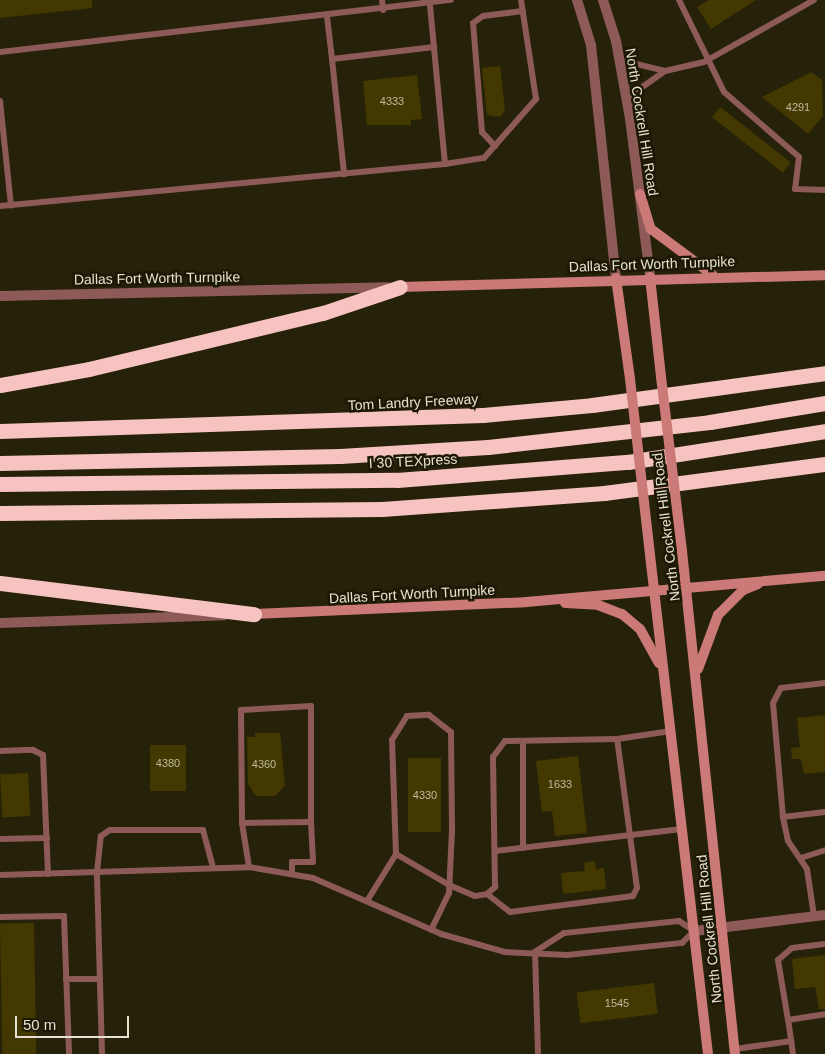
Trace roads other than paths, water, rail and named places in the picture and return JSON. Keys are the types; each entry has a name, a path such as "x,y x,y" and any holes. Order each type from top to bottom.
{"highway":[{"path":"0,386 89,369 323,313 400,287"},
{"name":"Tom Landry Freeway","path":"0,431 482,415 622,402 825,373"},
{"path":"0,463 340,456 488,447 710,422 825,403"},
{"name":"I 30 TEXpress","path":"0,484 397,480 628,462 825,431"},
{"path":"0,513 392,509 604,493 825,464"},
{"path":"0,582 254,614"}],"main road":[{"path":"640,194 651,229 712,275"},
{"name":"Dallas Fort Worth Turnpike","path":"400,287 712,275 825,275"},
{"name":"North Cockrell Hill Road","path":"650,277 697,675 735,1052"},
{"name":"North Cockrell Hill Road","path":"616,278 630,380 708,1054"},
{"name":"Dallas Fort Worth Turnpike","path":"254,614 540,600 687,586 825,576"},
{"path":"697,675 707,635 727,602 767,580"},
{"path":"540,600 598,605 622,614 655,651 665,681"}],"street":[{"name":"North Cockrell Hill Road","path":"576,0 591,46 616,278"},
{"name":"North Cockrell Hill Road","path":"603,0 620,60 628,106 650,277"},
{"name":"Dallas Fort Worth Turnpike","path":"0,296 400,287"},
{"name":"Dallas Fort Worth Turnpike","path":"0,623 254,614"},
{"path":"694,931 825,915"}],"lane":[{"path":"382,0 383,10"},
{"path":"0,52 383,10 451,0"},
{"path":"0,206 445,164 484,158 536,99 521,0"},
{"path":"679,0 724,92 799,157 796,189 825,190"},
{"path":"628,106 638,90 665,72 708,60 814,0"},
{"path":"430,4 445,164"},
{"path":"495,146 482,132 472,23 483,16 523,11"},
{"path":"327,16 344,174"},
{"path":"332,59 434,48"},
{"path":"620,60 665,72"},
{"path":"0,101 11,205"},
{"path":"814,916 801,858 788,841 783,817 773,703 781,688 825,683"},
{"path":"249,867 242,823 241,710 311,706 313,862 292,862 292,874"},
{"path":"367,901 396,854 392,740 407,716 430,715 451,732 449,885 444,910 431,930"},
{"path":"396,854 449,885 475,896 488,894 495,887 493,757 505,741 618,739 671,731"},
{"path":"488,894 510,912 634,896 637,888 618,739"},
{"path":"523,741 523,848"},
{"path":"0,752 33,750 43,755 48,874"},
{"path":"783,817 825,812"},
{"path":"242,823 311,822"},
{"path":"495,851 682,828"},
{"path":"102,1054 97,872 101,836 110,830 203,830 213,868"},
{"path":"0,839 47,838"},
{"path":"801,858 825,850"},
{"path":"0,876 249,867 313,878 431,930 505,952 535,952 566,956 682,943 694,931 679,921 564,933 535,952"},
{"path":"0,917 64,916 69,1054"},
{"path":"793,1054 778,960 792,948 825,944"},
{"path":"535,952 538,1054"},
{"path":"66,979 100,979"},
{"path":"788,1020 825,1014"},
{"path":"735,1052 791,1042"}]}
